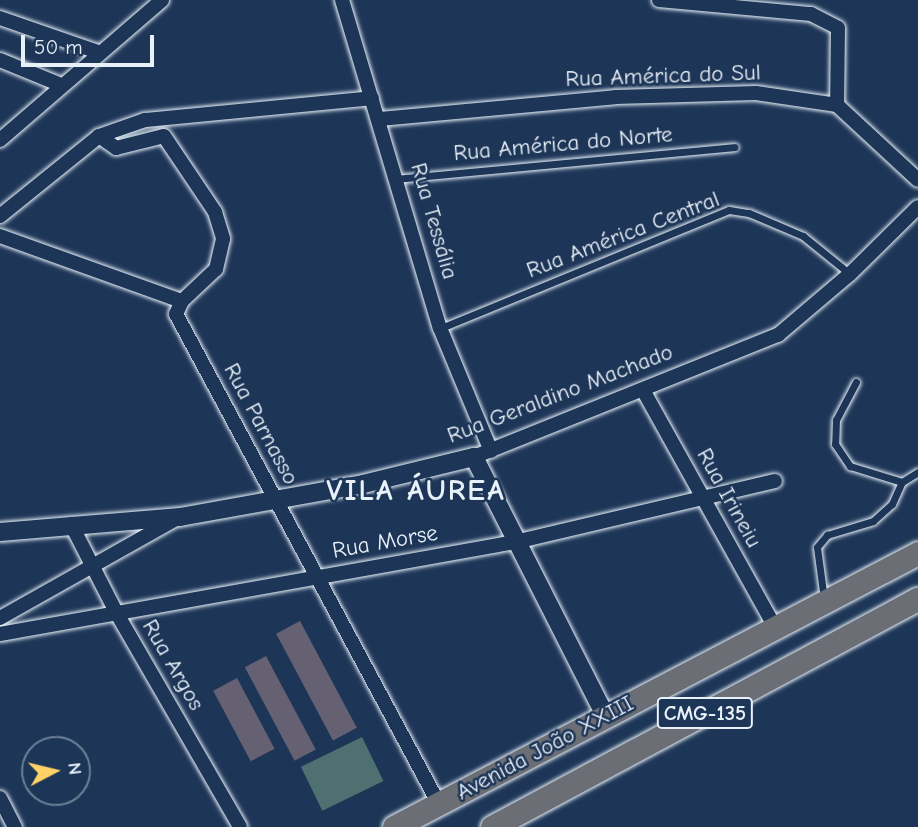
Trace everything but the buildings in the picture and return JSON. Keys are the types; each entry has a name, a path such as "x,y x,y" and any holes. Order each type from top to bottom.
{"main road":[{"name":"Avenida João XXIII","path":"394,827 918,553"},
{"name":"Avenida João XXIII","path":"492,827 918,598"}],"street":[{"path":"0,140 97,52 162,0"},
{"name":"Rua Tessália","path":"342,0 380,119 440,328 482,454 515,542 606,717"},
{"path":"659,0 727,3 811,14 838,28 837,105 918,180"},
{"path":"0,18 97,52"},
{"path":"0,60 61,85"},
{"name":"Rua América do Sul","path":"380,119 653,95 755,93 837,105"},
{"path":"0,216 99,136 145,120 372,98"},
{"path":"0,236 182,301 216,269 223,239 215,212 164,136 116,148 99,136"},
{"name":"Rua Geraldino Machado","path":"0,532 180,517 277,500 482,454 778,335 850,274 918,207"},
{"name":"Rua Parnasso","path":"182,301 176,314 277,500 314,578 439,804"},
{"name":"Rua Irineiu","path":"643,390 775,627"},
{"name":"Rua Morse","path":"0,634 515,542 775,481"},
{"path":"0,618 180,517"},
{"name":"Rua Argos","path":"71,524 96,565 117,612 240,827"},
{"path":"0,798 15,827"}],"lane":[{"name":"Rua América do Norte","path":"396,179 734,147"},
{"name":"Rua América Central","path":"440,328 729,211 749,213 803,236 850,274"},
{"path":"856,382 836,420 835,444 850,466 902,482"},
{"path":"824,601 817,547 827,534 873,521 892,504 902,482 918,472"}],"green space":[{"path":"362,737 383,781 322,811 301,767"}],"district":[{"name":"VILA ÁUREA","path":"416,491"}]}
